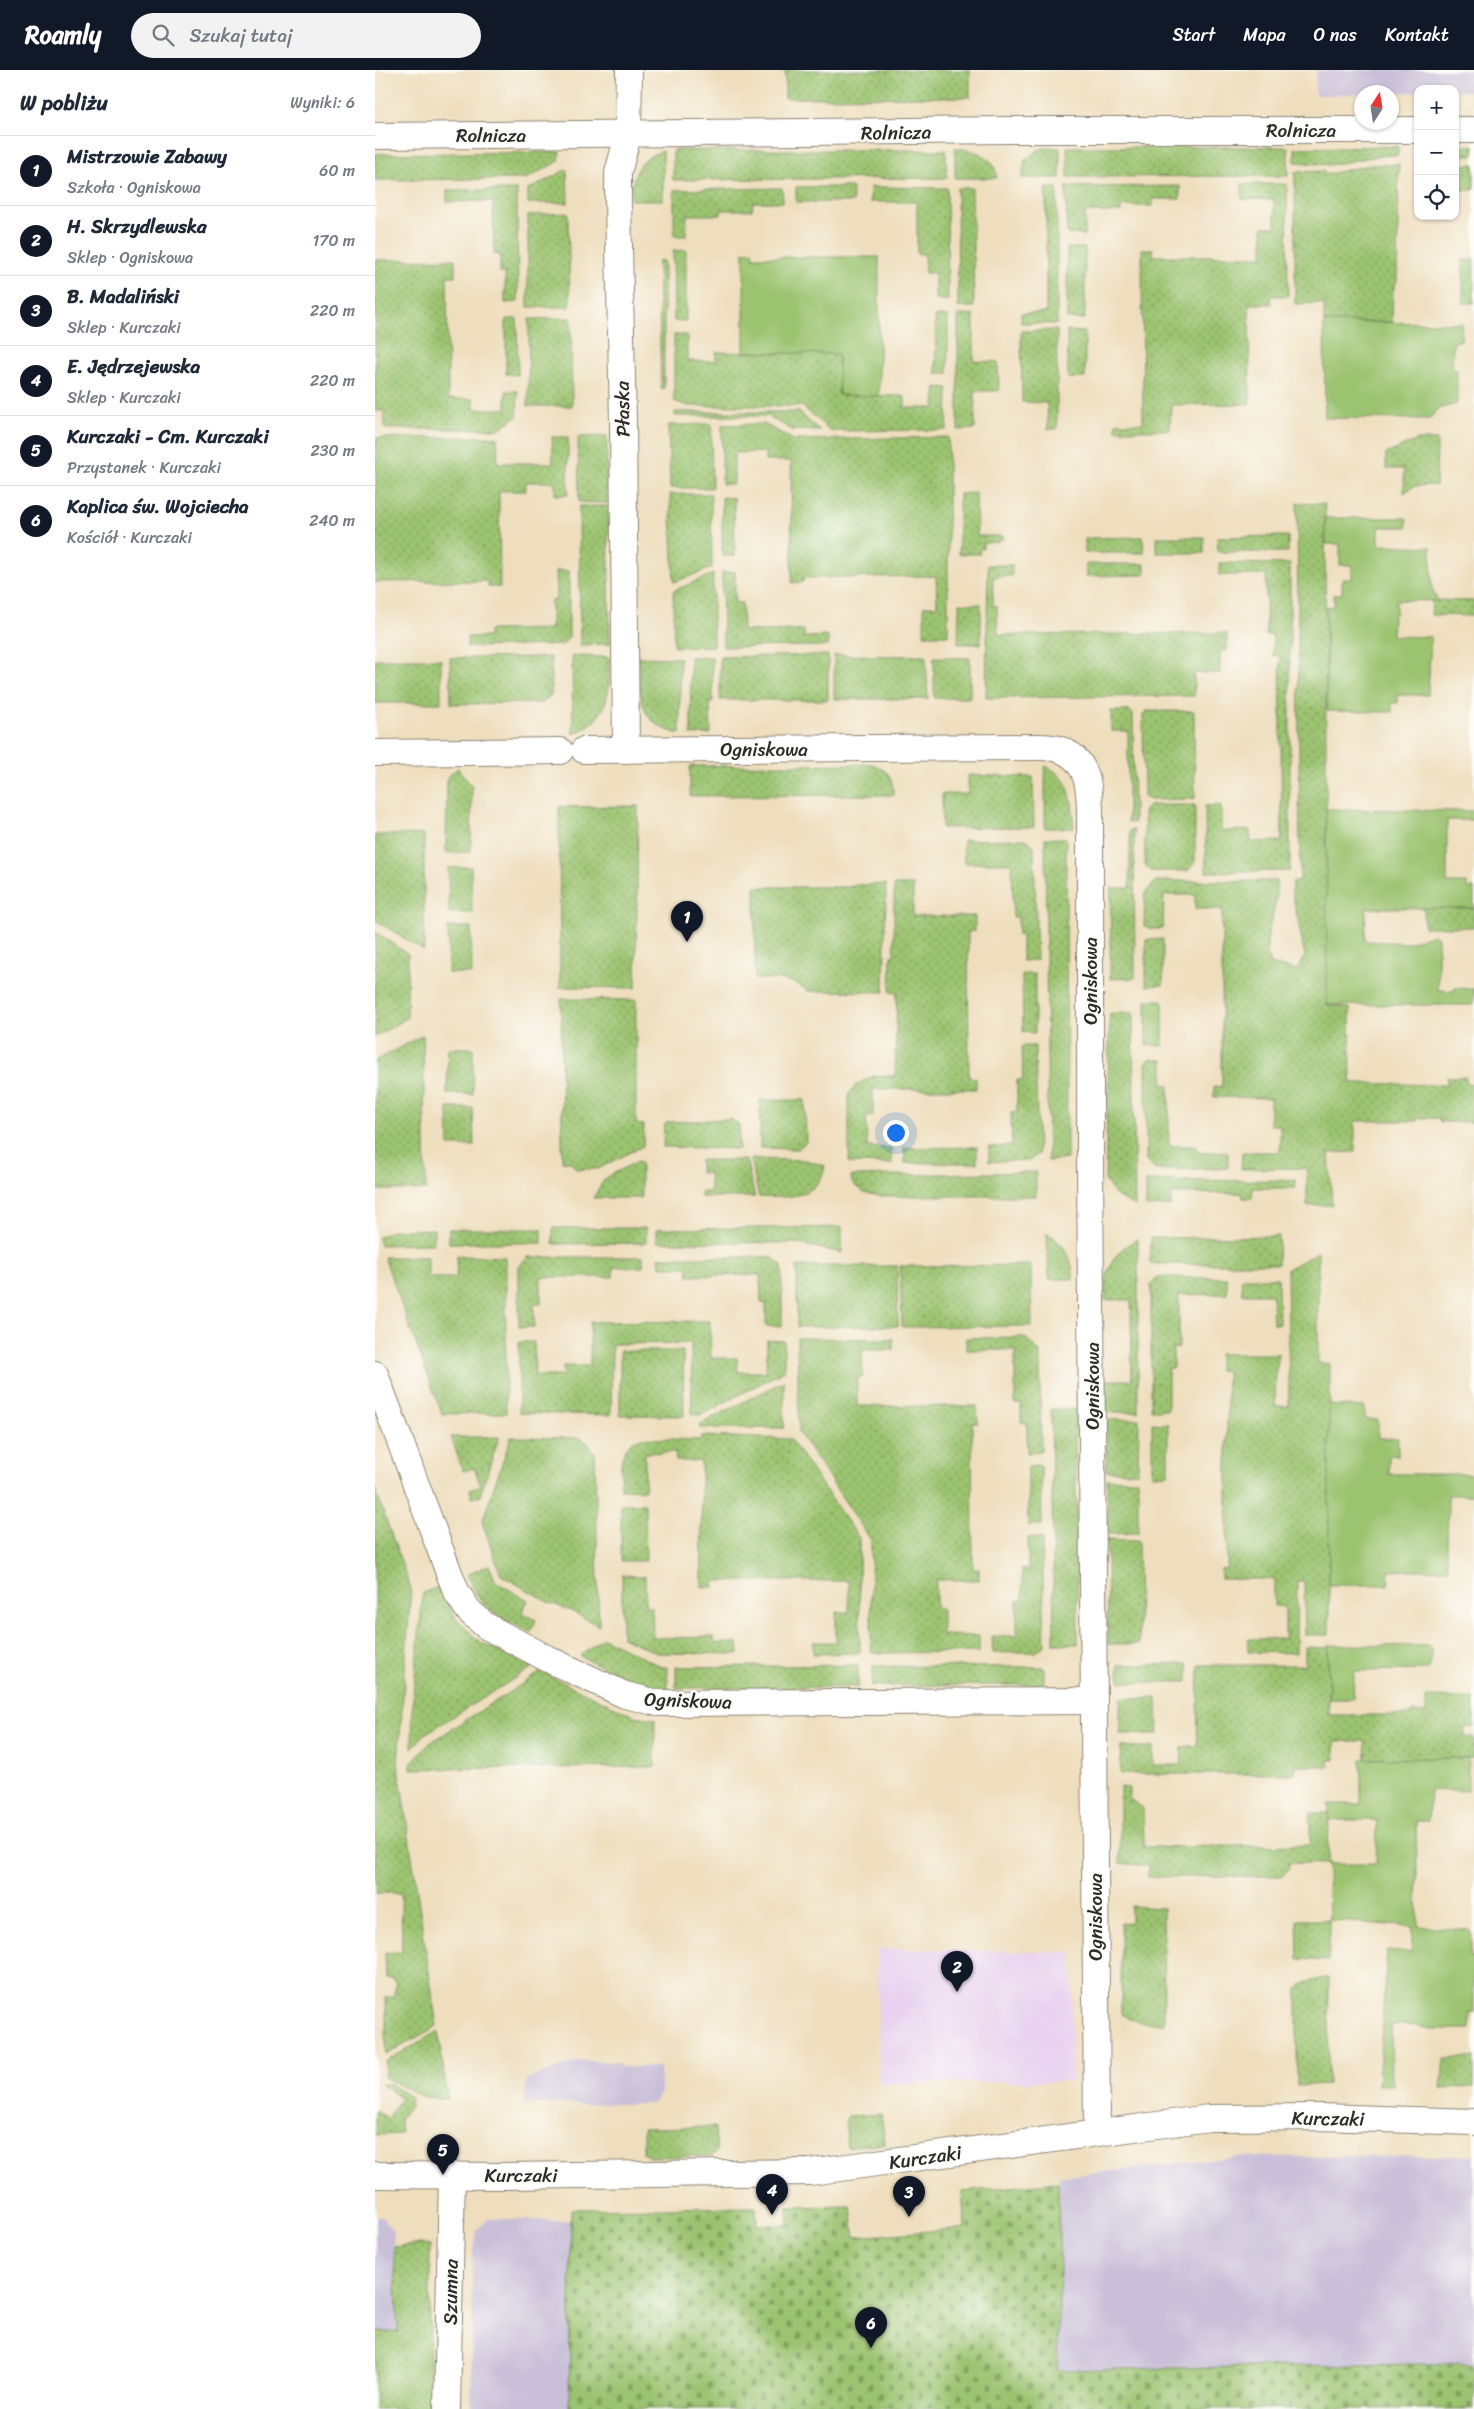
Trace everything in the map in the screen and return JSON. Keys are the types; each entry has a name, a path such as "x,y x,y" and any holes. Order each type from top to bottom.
{"street":[{"name":"Płaska","path":"626,750 623,422 618,173 628,135 629,70"},
{"name":"Rolnicza","path":"375,136 1010,130 1414,130"},
{"path":"1459,130 1474,130"},
{"name":"Ogniskowa","path":"375,753 1038,747 1059,749 1075,758 1088,779 1090,827 1097,2132"},
{"name":"Ogniskowa","path":"375,1374 449,1573 457,1593 469,1611 494,1630 551,1660 617,1691 641,1700 659,1703 1094,1701"},
{"name":"Kurczaki","path":"375,2175 504,2176 810,2172 1209,2118 1321,2117 1474,2122"},
{"name":"Szumna","path":"447,2409 452,2175"}],"shaded area":[{"path":"1316,70 1474,70 1474,91 1459,90 1459,85 1414,85 1414,92 1399,93 1399,85 1354,85 1354,94 1315,95"},
{"path":"877,1949 1072,1952 1072,2081 879,2084"},
{"path":"580,2061 617,2062 621,2067 660,2067 661,2093 653,2104 524,2104 527,2079"},
{"path":"1474,2156 1474,2363 1057,2370 1060,2273 1059,2177 1234,2157"},
{"path":"375,2217 382,2217 393,2231 398,2332 375,2332"},
{"path":"488,2219 571,2221 569,2409 471,2409 473,2250 476,2231"}],"green space":[{"path":"785,70 970,70 970,97 785,98"},
{"path":"1398,146 1398,155 1378,156 1330,165 1295,162 1295,148"},
{"path":"1459,146 1474,146 1474,155 1459,155"},
{"path":"1048,147 1060,148 1060,178 1022,178 1025,160 1040,149"},
{"path":"1067,147 1288,147 1288,176 1068,177"},
{"path":"955,148 970,150 983,155 992,164 997,178 955,178"},
{"path":"673,150 946,150 947,178 673,180"},
{"path":"663,151 663,200 631,200 633,183 638,169 648,158"},
{"path":"560,152 559,161 526,179 375,180 375,154"},
{"path":"1399,164 1397,281 1393,290 1392,322 1324,322 1324,303 1295,304 1295,172 1324,171 1324,175 1369,165"},
{"path":"1474,164 1474,190 1459,190 1459,165"},
{"path":"567,169 568,203 528,203 528,190"},
{"path":"1242,184 1287,184 1288,296 1271,296 1272,304 1249,304 1250,404 1171,405 1170,430 1116,430 1116,423 1143,423 1142,249 1153,249 1153,256 1263,256 1263,227 1275,227 1274,200 1242,199"},
{"path":"1180,186 1180,199 1153,199 1153,206 1121,206 1121,212 1085,212 1085,235 1067,234 1066,187"},
{"path":"796,187 852,187 853,202 796,202"},
{"path":"870,187 947,188 948,300 935,300 935,273 925,273 924,254 917,254 917,202 870,202"},
{"path":"782,188 783,202 753,202 752,210 721,210 721,215 687,215 686,236 674,236 674,190"},
{"path":"957,188 972,188 974,307 958,307"},
{"path":"1046,188 1057,188 1057,324 1021,323 1021,313 1046,313"},
{"path":"447,190 517,190 518,302 505,303 505,273 500,273 500,255 494,254 493,201 447,202"},
{"path":"568,213 570,307 528,307 528,215"},
{"path":"1067,248 1085,248 1085,319 1067,319"},
{"path":"686,250 686,321 674,321 673,251"},
{"path":"753,251 754,257 879,257 879,396 839,395 838,354 744,352 744,252"},
{"path":"455,259 455,276 447,276 448,399 474,399 474,409 506,409 506,391 518,391 517,416 499,429 385,429 384,411 375,411 375,260"},
{"path":"1463,260 1474,260 1474,303 1463,303"},
{"path":"658,261 664,261 664,389 661,389"},
{"path":"958,315 974,315 974,361 998,362 999,391 975,391 975,429 958,430"},
{"path":"935,316 948,316 948,373 936,373"},
{"path":"571,318 572,406 528,406 529,319"},
{"path":"506,319 517,319 518,375 506,374"},
{"path":"1324,322 1462,323 1461,340 1453,345 1452,366 1457,370 1457,404 1440,408 1429,419 1325,418"},
{"path":"1057,330 1057,429 1048,429 1047,403 1022,402 1021,331"},
{"path":"1067,331 1085,332 1085,378 1068,378"},
{"path":"674,335 687,335 687,361 716,361 716,352 839,354 839,395 905,396 905,408 935,408 936,387 948,388 947,430 831,431 802,406 688,406 674,401"},
{"path":"675,412 799,412 820,431 792,430 768,416 675,416"},
{"path":"711,424 712,488 670,488 668,425"},
{"path":"764,424 794,440 948,437 948,635 924,635 924,606 937,606 936,576 803,578 803,582 792,583 791,461 765,461 765,452 734,453 734,484 722,484 722,425"},
{"path":"607,436 607,503 579,502 578,437"},
{"path":"497,437 498,463 553,463 552,437 568,437 568,495 555,495 555,482 526,482 526,491 499,491 500,587 488,587 488,581 375,582 376,438"},
{"path":"1417,440 1437,440 1436,485 1414,486 1404,493 1404,469 1386,469 1386,454"},
{"path":"976,493 977,536 1003,536 1003,539 999,539 998,542 983,543 983,548 979,550 980,554 959,554 959,494"},
{"path":"670,494 711,494 712,568 674,582"},
{"path":"722,497 734,498 735,556 722,556"},
{"path":"1297,503 1325,504 1327,1005 1350,1008 1351,1083 1447,1085 1447,1077 1466,1077 1466,1083 1474,1084 1474,1122 1440,1122 1439,1118 1417,1118 1417,1121 1355,1121 1355,1152 1329,1153 1332,1205 1307,1206 1307,1168 1241,1169 1242,1152 1280,1152 1280,1125 1270,1125 1270,1098 1214,1097 1214,1087 1222,1086 1222,909 1195,909 1195,895 1164,895 1163,929 1151,929 1144,926 1145,893 1156,881 1276,881 1276,901 1267,939 1270,964 1297,970 1305,956 1292,892 1293,881 1300,880"},
{"path":"579,506 608,506 610,644 580,645"},
{"path":"1325,518 1407,518 1407,527 1379,527 1379,545 1431,547 1432,589 1438,601 1396,600 1396,614 1393,614 1392,636 1431,637 1428,695 1398,695 1398,703 1392,703 1392,712 1327,711 1326,607 1334,606 1334,594 1342,594 1342,579 1352,579 1352,565 1340,565 1340,544 1326,544"},
{"path":"1288,536 1288,552 1218,552 1217,537"},
{"path":"1143,537 1144,553 1085,553 1085,538"},
{"path":"1157,537 1204,537 1204,553 1157,553"},
{"path":"1219,563 1290,564 1290,871 1206,872 1205,806 1221,805 1221,831 1250,830 1251,842 1282,841 1280,656 1273,655 1273,635 1266,635 1266,575 1219,575"},
{"path":"1086,564 1145,564 1145,575 1086,576"},
{"path":"988,565 1012,565 1012,576 993,577 993,606 997,606 998,635 1227,633 1227,651 1220,651 1220,673 1194,673 1194,696 986,698"},
{"path":"556,571 569,571 569,637 562,645 467,647 467,637 489,637 489,630 551,629 551,600 556,600"},
{"path":"722,572 735,572 735,603 742,603 743,631 804,630 804,637 828,636 828,646 723,647"},
{"path":"713,574 713,646 674,647 673,591"},
{"path":"1432,600 1474,601 1474,616 1431,615"},
{"path":"959,603 981,604 981,644 958,644"},
{"path":"828,655 828,700 720,700 720,657"},
{"path":"834,655 926,656 928,699 834,699"},
{"path":"572,656 609,657 608,693 601,713 585,728 573,734"},
{"path":"551,657 551,695 542,703 451,704 450,658"},
{"path":"639,657 680,658 680,734 655,723 643,706"},
{"path":"690,657 712,657 713,702 710,702 711,734 691,735"},
{"path":"934,657 970,658 970,698 934,698"},
{"path":"375,659 441,659 441,703 375,703"},
{"path":"1111,711 1130,711 1133,714 1134,823 1128,822 1128,731 1111,731"},
{"path":"1146,711 1194,711 1195,799 1151,800 1144,797 1143,714"},
{"path":"873,764 887,773 892,783 894,795 690,796 690,766"},
{"path":"1045,766 1061,777 1066,784 1073,809 1074,828 1045,828"},
{"path":"458,768 472,787 471,852 446,853 447,777"},
{"path":"968,775 1033,777 1034,827 942,828 942,794 968,794"},
{"path":"1151,805 1195,805 1195,862 1188,871 1151,871 1145,865 1144,810"},
{"path":"638,806 636,988 560,987 559,807"},
{"path":"1326,809 1474,811 1474,820 1447,820 1447,883 1467,883 1467,888 1474,888 1474,908 1366,908 1365,941 1408,943 1434,934 1438,937 1438,990 1455,991 1455,988 1474,989 1474,1005 1327,1005"},
{"path":"1130,830 1134,830 1135,978 1110,979 1111,888 1130,888"},
{"path":"424,834 424,951 375,920 375,835"},
{"path":"1045,838 1066,838 1067,1159 1048,1161"},
{"path":"1026,839 1034,846 1037,960 1022,961 1022,935 1018,935 1018,917 1013,917 1012,863 964,863 963,840"},
{"path":"471,867 472,913 449,913 448,868"},
{"path":"886,884 884,992 807,991 789,981 755,979 755,887 849,887"},
{"path":"894,885 913,885 913,916 975,916 975,931 968,932 969,1077 976,1078 976,1089 873,1089 873,1116 866,1116 867,1147 891,1148 892,1164 849,1163 849,1094 856,1085 874,1076 895,1076 897,993 890,992 891,956 894,955"},
{"path":"1424,907 1474,908 1474,927 1424,927"},
{"path":"448,927 471,927 472,973 448,973"},
{"path":"375,932 408,954 407,1018 375,1037"},
{"path":"1163,939 1163,985 1146,986 1146,940"},
{"path":"1022,974 1035,974 1035,1033 1023,1032"},
{"path":"561,999 636,1000 636,1124 644,1125 643,1146 598,1169 576,1169 571,1162 562,1161"},
{"path":"1146,1000 1163,1000 1163,1046 1146,1045"},
{"path":"1110,1013 1133,1013 1135,1206 1116,1196 1105,1180"},
{"path":"423,1035 426,1190 375,1190 375,1061"},
{"path":"1022,1046 1035,1046 1038,1154 1030,1160 989,1162 989,1147 1012,1146 1011,1113 1017,1112 1017,1080 1023,1080"},
{"path":"448,1048 473,1048 473,1094 447,1094"},
{"path":"1150,1059 1163,1060 1163,1085 1169,1085 1169,1146 1197,1146 1198,1152 1228,1152 1228,1168 1155,1170 1146,1160 1146,1063"},
{"path":"760,1100 805,1100 806,1142 798,1149 760,1148"},
{"path":"448,1108 473,1108 474,1146 449,1146"},
{"path":"731,1119 739,1125 739,1149 663,1147 664,1125 668,1122"},
{"path":"977,1147 977,1163 905,1163 904,1148"},
{"path":"750,1159 806,1160 825,1166 822,1177 809,1191 790,1196 759,1197"},
{"path":"700,1160 746,1160 755,1197 701,1197 701,1192 710,1192 709,1173 700,1173"},
{"path":"638,1161 641,1163 641,1198 593,1198 605,1178"},
{"path":"1036,1172 1036,1196 880,1196 864,1193 852,1183 851,1176"},
{"path":"1295,1180 1296,1188 1253,1188 1252,1198 1243,1198 1242,1193 1171,1194 1171,1206 1146,1207 1146,1181"},
{"path":"842,1227 842,1253 794,1243 657,1242 657,1229"},
{"path":"553,1228 646,1228 646,1243 553,1244"},
{"path":"434,1229 434,1244 380,1245 378,1237 394,1230"},
{"path":"449,1229 542,1229 542,1243 449,1243"},
{"path":"1047,1233 1059,1242 1067,1252 1073,1271 1073,1279 1049,1279"},
{"path":"1279,1236 1278,1264 1150,1264 1151,1238"},
{"path":"1138,1239 1138,1412 1106,1412 1106,1380 1132,1380 1131,1300 1105,1300 1106,1280 1111,1264 1116,1256 1129,1244"},
{"path":"1318,1252 1318,1363 1330,1364 1329,1635 1305,1635 1304,1581 1297,1581 1296,1653 1248,1652 1248,1639 1285,1639 1285,1607 1274,1606 1274,1579 1221,1579 1221,1569 1227,1569 1227,1371 1219,1371 1219,1354 1279,1354 1276,1372 1275,1406 1289,1406 1287,1269"},
{"path":"457,1256 506,1257 506,1413 442,1414 384,1257 428,1257 428,1278 456,1278"},
{"path":"528,1257 643,1257 643,1267 614,1267 613,1277 541,1277 541,1304 534,1304 534,1327 519,1327 519,1266"},
{"path":"659,1257 772,1257 782,1266 782,1326 766,1326 766,1304 761,1303 760,1275 689,1276 688,1267 660,1267"},
{"path":"1031,1265 1032,1326 902,1327 900,1266"},
{"path":"797,1266 897,1266 898,1326 797,1327"},
{"path":"1157,1277 1227,1278 1227,1294 1179,1295 1179,1348 1173,1349 1173,1368 1168,1368 1168,1410 1151,1410 1151,1285"},
{"path":"1241,1278 1278,1278 1279,1324 1273,1324 1272,1294 1242,1294"},
{"path":"710,1321 711,1358 737,1358 738,1372 766,1372 767,1340 784,1341 784,1371 701,1415 692,1414 691,1343 612,1344 611,1415 519,1413 519,1342 534,1342 535,1376 563,1376 563,1366 590,1366 590,1322"},
{"path":"1025,1337 1040,1352 1041,1452 1027,1453 1027,1423 1021,1422 1021,1404 1015,1404 1015,1350 966,1350 966,1338"},
{"path":"797,1338 893,1339 893,1350 862,1350 863,1377 857,1378 857,1406 977,1406 978,1423 972,1423 973,1569 979,1569 979,1580 936,1580 936,1608 942,1609 942,1635 979,1636 979,1652 871,1653 871,1540 799,1433"},
{"path":"620,1351 683,1351 684,1416 620,1415"},
{"path":"784,1381 784,1428 700,1428 700,1424"},
{"path":"1329,1405 1365,1407 1365,1420 1378,1420 1378,1438 1398,1438 1398,1456 1389,1455 1389,1474 1474,1474 1474,1495 1448,1495 1447,1569 1389,1571 1388,1585 1329,1585"},
{"path":"1051,1409 1075,1409 1078,1644 1054,1644"},
{"path":"1139,1419 1138,1472 1106,1471 1107,1420"},
{"path":"1152,1423 1168,1424 1168,1474 1152,1475"},
{"path":"701,1436 790,1439 859,1538 860,1653 813,1654 813,1642 836,1642 836,1612 849,1612 849,1581 714,1581 714,1587 702,1587 701,1461 676,1461 675,1452 645,1453 645,1490 621,1489 622,1458 624,1452 633,1441 641,1438 701,1440"},
{"path":"451,1437 499,1437 480,1496 472,1497 470,1490 481,1486 474,1468 463,1471"},
{"path":"511,1437 580,1438 588,1443 595,1453 599,1626 571,1611 548,1602 501,1575 482,1522"},
{"path":"1041,1465 1042,1525 1028,1525 1028,1466"},
{"path":"1107,1479 1138,1480 1138,1533 1108,1534"},
{"path":"375,1489 411,1589 398,1763 437,2026 386,2055 386,1997 393,1997 396,1985 393,1978 386,1978 385,1953 402,1953 401,1893 375,1893 375,1794 380,1793 379,1763 375,1762"},
{"path":"621,1504 645,1504 646,1561 621,1561"},
{"path":"1028,1538 1042,1538 1045,1645 1035,1652 993,1653 992,1636 1017,1636 1017,1600 1023,1600 1022,1569 1028,1569"},
{"path":"1107,1540 1138,1541 1139,1644 1108,1644"},
{"path":"489,1565 496,1582 528,1600 522,1613 536,1620 531,1632 499,1617 479,1598 466,1575"},
{"path":"622,1575 645,1576 646,1607 652,1607 653,1638 714,1637 715,1643 738,1643 739,1654 657,1653 622,1637"},
{"path":"439,1587 455,1617 480,1642 533,1667 425,1734 412,1748 413,1696 423,1593"},
{"path":"603,1638 662,1667 667,1667 668,1688 634,1680 580,1656"},
{"path":"1328,1645 1431,1646 1431,1663 1428,1670 1354,1671 1353,1699 1329,1699"},
{"path":"1305,1647 1328,1648 1329,1715 1412,1715 1413,1712 1426,1713 1426,1697 1474,1698 1474,1727 1465,1727 1465,1737 1474,1737 1474,1758 1366,1759 1365,1741 1335,1741 1335,1760 1329,1760 1329,1766 1296,1766 1295,1774 1120,1774 1121,1747 1153,1747 1153,1765 1181,1765 1182,1747 1197,1745 1199,1665 1305,1665"},
{"path":"1188,1664 1188,1682 1120,1682 1118,1665"},
{"path":"858,1665 858,1687 676,1688 676,1667"},
{"path":"873,1666 1044,1667 1044,1683 1038,1685 872,1686"},
{"path":"541,1672 634,1716 655,1719 655,1767 411,1769 411,1763 430,1743"},
{"path":"1120,1698 1157,1698 1158,1734 1120,1734"},
{"path":"1468,1758 1468,1791 1430,1790 1428,1821 1416,1821 1418,1926 1469,1930 1472,1934 1470,1956 1474,1957 1474,2013 1470,2013 1470,2029 1430,2029 1412,2025 1391,2025 1392,2085 1378,2085 1387,1950 1411,1952 1413,1927 1329,1920 1328,1864 1376,1864 1377,1820 1329,1820 1329,1804 1361,1804 1361,1759"},
{"path":"1120,1787 1129,1788 1129,1799 1143,1808 1144,1847 1310,1845 1310,1813 1329,1813 1328,1864 1288,1863 1289,1867 1283,1876 1148,1877 1148,1866 1120,1863"},
{"path":"1131,1906 1163,1908 1164,2023 1142,2023 1121,2014 1121,1923 1131,1922"},
{"path":"1297,1920 1329,1920 1329,1961 1298,1959"},
{"path":"1329,1977 1328,2084 1297,2086 1297,1988 1304,1983"},
{"path":"438,2031 448,2099 424,2097 384,2077 385,2062"},
{"path":"1444,2058 1474,2058 1474,2087 1441,2088"},
{"path":"382,2085 392,2085 411,2097 410,2107 400,2118 401,2134 375,2135 375,2110 388,2118 401,2098"},
{"path":"881,2114 885,2143 848,2147 845,2121 848,2116"},
{"path":"715,2127 717,2152 713,2156 649,2157 643,2153 643,2128"},
{"path":"1058,2182 1060,2273 1057,2370 1474,2363 1474,2409 569,2409 571,2209 756,2207 757,2225 787,2225 788,2207 851,2206 855,2237 965,2228 962,2192"},
{"path":"421,2244 430,2246 430,2409 375,2409 375,2332 398,2332 394,2247"}],"place":[{"name":"Mistrzowie Zabawy","path":"687,942"},
{"name":"H. Skrzydlewska","path":"957,1992"},
{"name":"Kurczaki - Cm. Kurczaki","path":"443,2175"},
{"name":"E. Jędrzejewska","path":"772,2215"},
{"name":"B. Madaliński","path":"909,2217"},
{"name":"Kaplica św. Wojciecha","path":"871,2348"}]}
